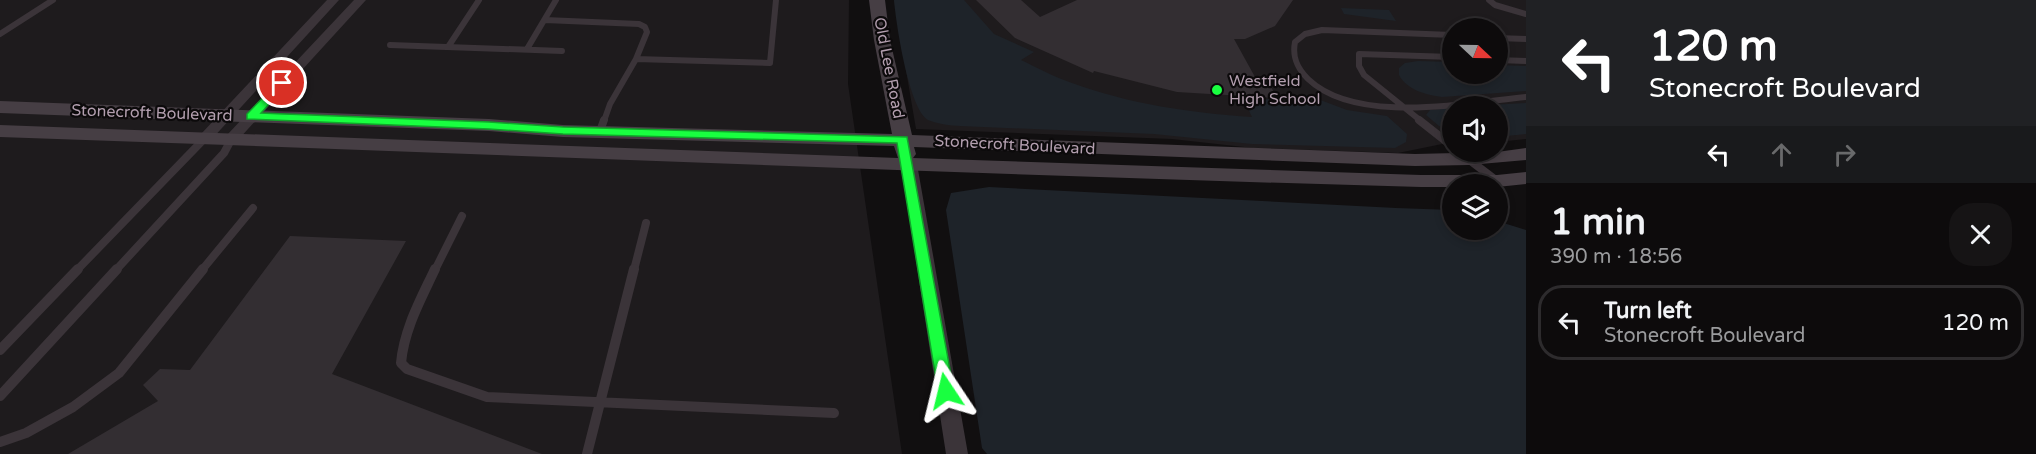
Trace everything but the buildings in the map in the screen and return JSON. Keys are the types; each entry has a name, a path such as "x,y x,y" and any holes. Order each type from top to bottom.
{"main road":[{"name":"Old Lee Road","path":"877,0 882,40 909,164"},
{"name":"Stonecroft Boulevard","path":"0,107 1403,160 1442,157"},
{"name":"Stonecroft Boulevard","path":"0,132 206,137 909,164 1442,181"},
{"name":"Stonecroft Boulevard","path":"1508,154 1526,154"},
{"name":"Stonecroft Boulevard","path":"1508,180 1526,178"}],"street":[{"path":"206,137 333,0"},
{"path":"232,138 360,0"},
{"name":"Old Lee Road","path":"909,164 957,454"}],"lane":[{"path":"0,34 53,0"},
{"path":"447,47 479,0"},
{"path":"527,49 556,0"},
{"path":"636,59 770,63 776,0"},
{"path":"1489,0 1495,5 1526,14"},
{"path":"544,20 639,24 645,27 647,32 636,59 610,104 600,130"},
{"path":"1442,34 1334,29 1305,34 1295,42 1294,60 1306,80 1315,87 1362,105 1401,106 1526,97"},
{"path":"1508,38 1526,39"},
{"path":"390,45 562,51"},
{"path":"1442,57 1359,54 1357,63 1359,69 1442,138"},
{"path":"1508,60 1526,61"},
{"path":"0,350 206,137"},
{"path":"0,396 224,153 232,138"},
{"path":"1473,162 1488,174"},
{"path":"0,442 26,433 73,407 118,373 253,208"},
{"path":"462,216 406,334 401,363 407,369 487,397 834,413"},
{"path":"587,454 646,223"}],"shaded area":[{"path":"0,0 849,0 848,84 902,454 0,454"},
{"name":"Westfield High School","path":"894,0 1526,0 1526,139 1508,141 1508,96 1442,96 1442,144 1398,153 1253,148 1172,139 916,129"},
{"path":"894,0 964,0 994,34 1034,52 1021,60 1065,81 1116,97 1184,110 1252,117 1243,98 1285,100 1307,95 1347,110 1387,116 1407,134 1406,142 1395,148 1252,144 1154,134 957,126 934,122 921,113 909,84"},
{"path":"1341,8 1389,10 1396,21 1344,14"},
{"path":"1442,62 1442,84 1508,84 1508,65 1526,66 1526,91 1442,97 1423,93 1412,88 1399,75 1399,68 1405,63"},
{"path":"1526,103 1526,134 1508,136 1508,104"},
{"path":"1442,109 1442,127 1426,115 1430,110"},
{"path":"989,187 1442,210 1442,240 1508,240 1508,224 1526,230 1526,454 987,454 982,448 946,210 951,193"}],"place":[{"name":"Westfield High School","path":"1217,90"}],"route":[{"path":"282,83 252,117 489,125 563,131 600,130 903,140 909,164 927,286 946,391"}]}
